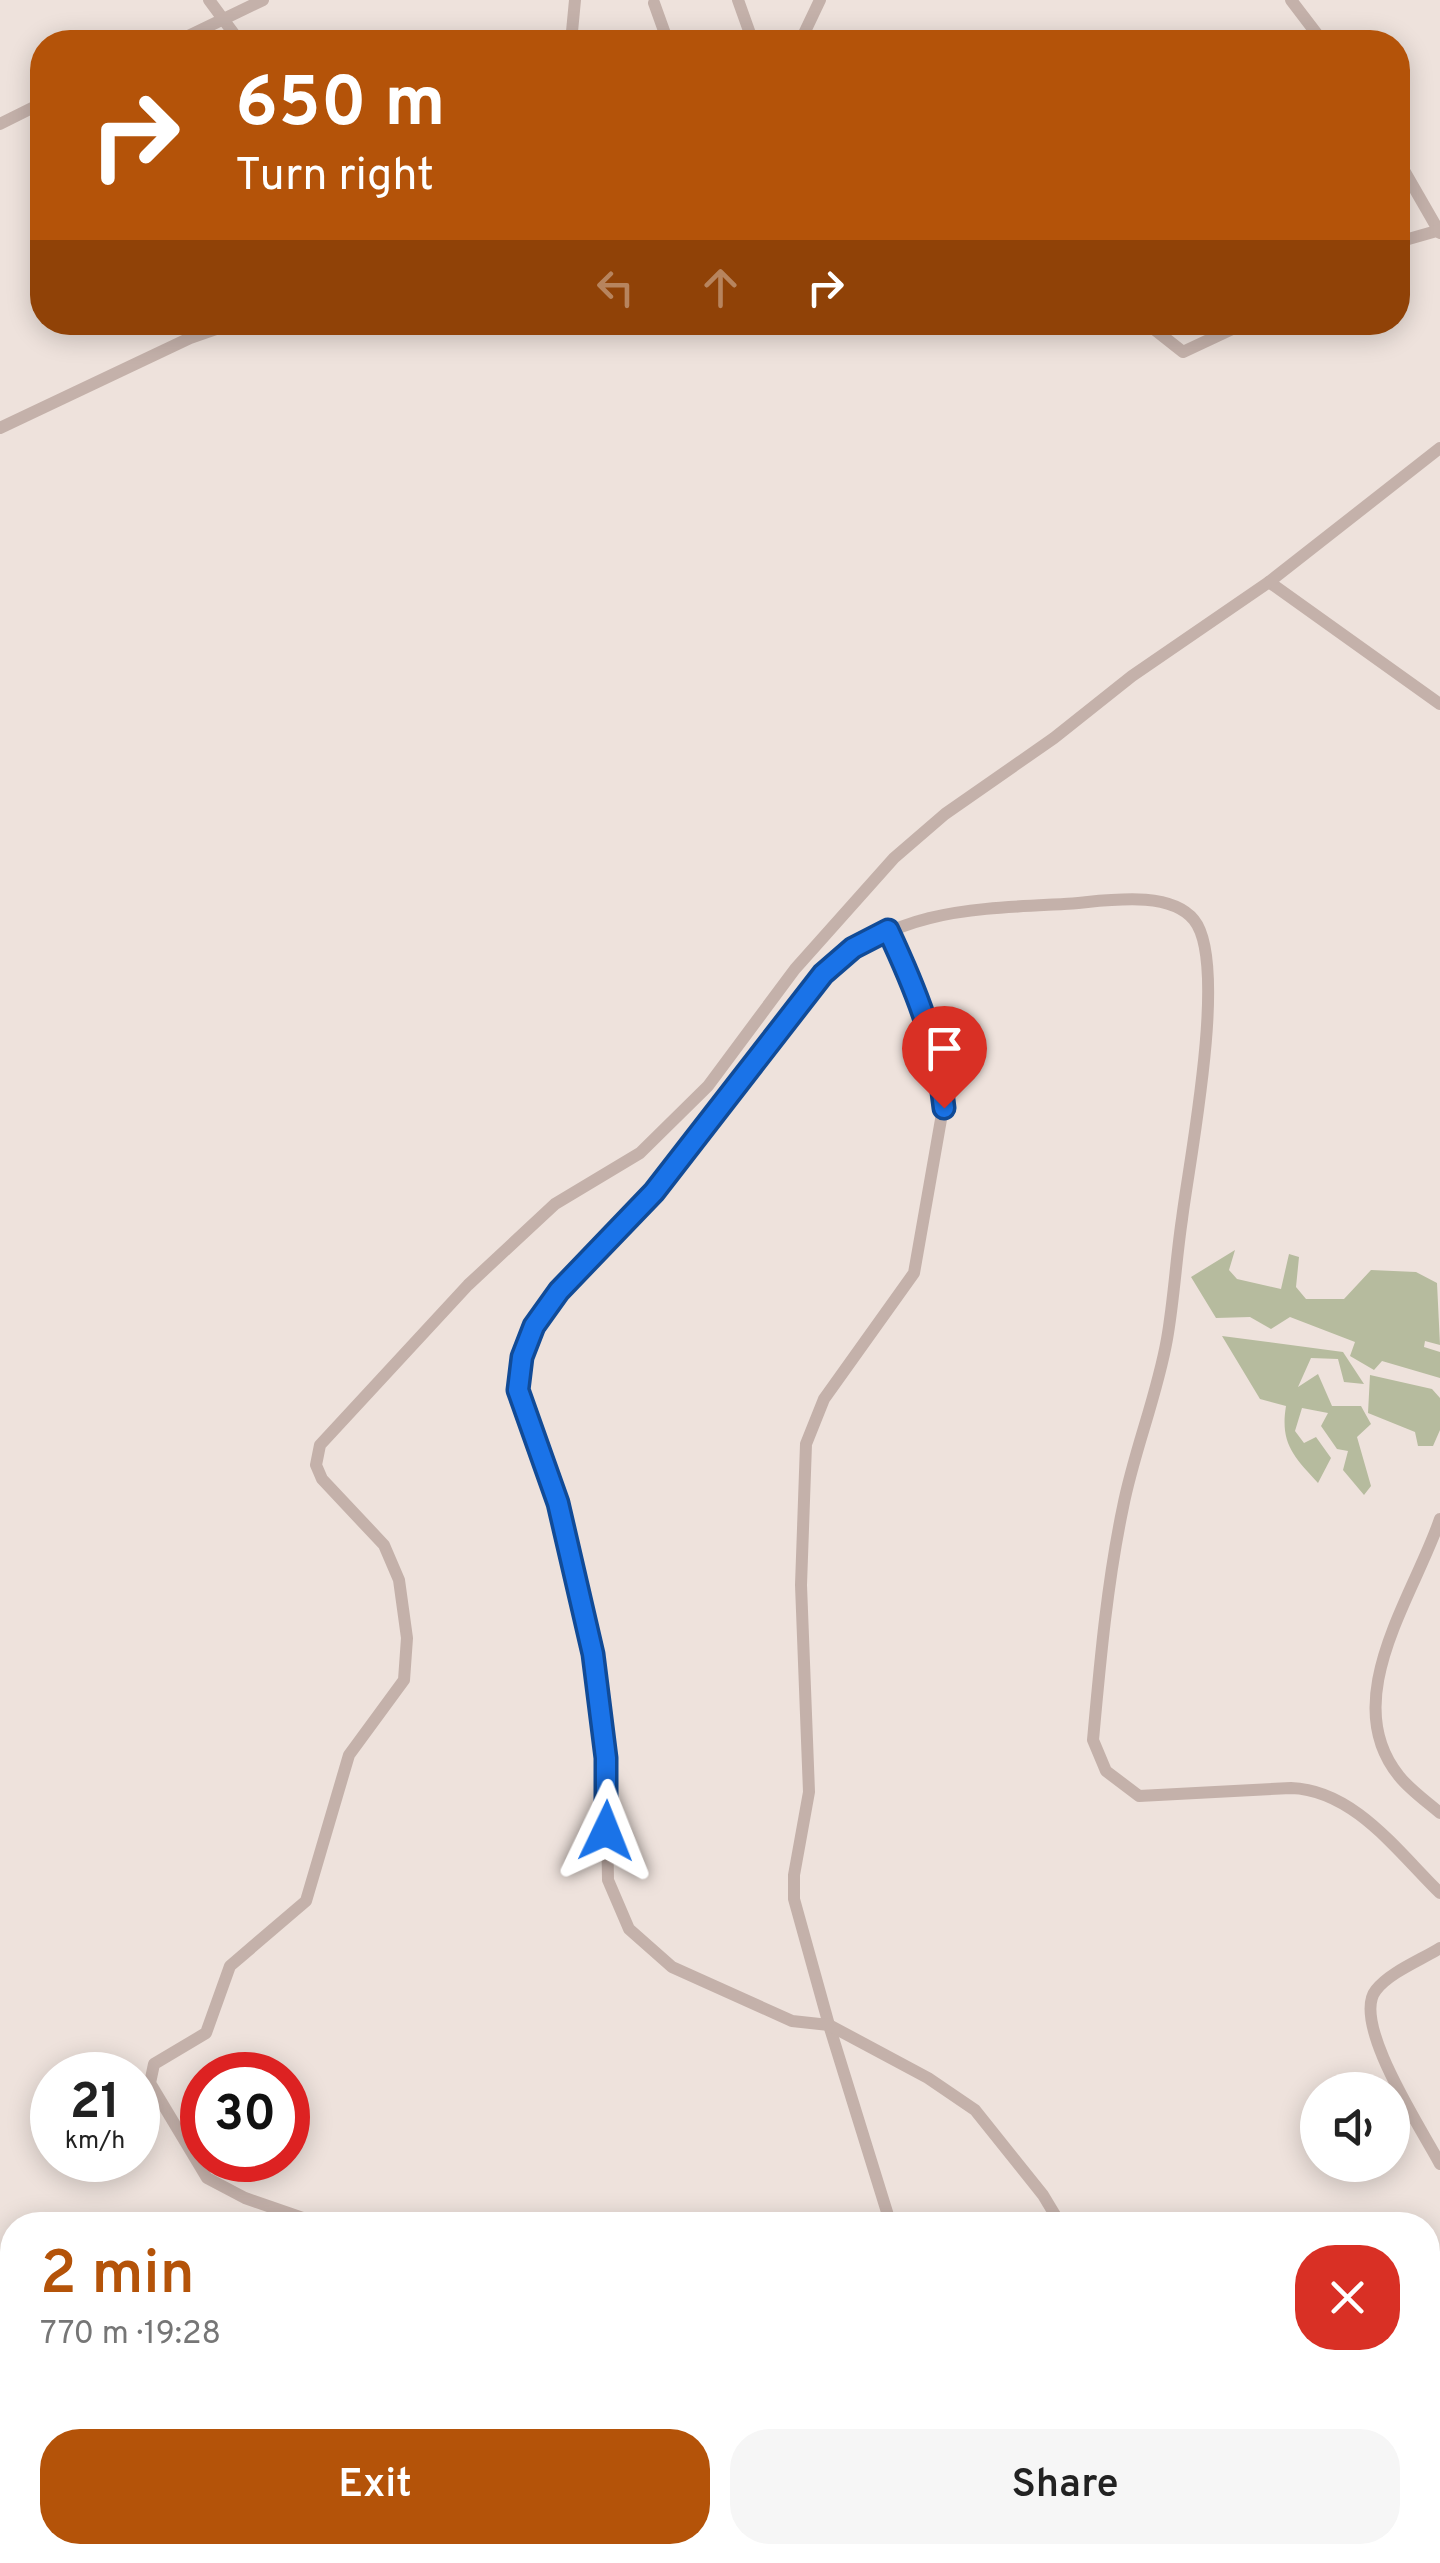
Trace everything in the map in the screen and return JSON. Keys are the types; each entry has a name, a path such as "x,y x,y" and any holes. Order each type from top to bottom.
{"street":[{"path":"210,0 230,30"},
{"path":"199,30 263,0"},
{"path":"571,30 575,0"},
{"path":"738,0 749,30"},
{"path":"806,30 820,0"},
{"path":"1292,0 1314,30"},
{"path":"654,4 664,30"},
{"path":"0,124 30,109"},
{"path":"1410,181 1439,232 1410,239"},
{"path":"0,428 154,354 203,335"},
{"path":"1161,335 1183,352 1219,335"},
{"path":"286,2212 207,2178 150,2083 154,2064 206,2033 230,1966 306,1902 349,1755 404,1680 407,1638 400,1580 384,1546 322,1479 316,1464 320,1445 468,1285 555,1204 640,1153 708,1086 795,969 894,858 945,814 1054,738 1132,676 1269,582 1440,448"},
{"path":"1269,582 1440,704"},
{"path":"1053,2212 975,2110 928,2078 829,2024 792,2021 672,1967 628,1929 608,1880 606,1758 593,1654 558,1503 518,1390 522,1357 534,1326 559,1291 654,1192 823,974 853,948 933,914 982,908 1133,901 1167,904 1194,919 1201,932 1208,974 1203,1072 1167,1341 1123,1507 1093,1740 1106,1771 1139,1796 1291,1788 1315,1789 1338,1798 1440,1894"},
{"path":"887,2212 794,1900 798,1848 809,1792 801,1585 806,1444 824,1400 914,1273 944,1108 940,1070 922,1007 888,930"},
{"path":"1440,1520 1390,1644 1373,1700 1390,1763 1400,1778 1440,1812"},
{"path":"1440,1948 1381,1984 1370,2004 1373,2036 1440,2164"}],"green space":[{"path":"1235,1250 1229,1270 1237,1279 1281,1289 1289,1254 1299,1257 1296,1287 1306,1299 1344,1299 1371,1270 1416,1272 1437,1283 1440,1345 1425,1341 1424,1347 1440,1352 1440,1378 1382,1361 1374,1370 1350,1356 1355,1342 1290,1317 1271,1329 1250,1317 1216,1318 1191,1277"},
{"path":"1222,1336 1343,1352 1364,1384 1344,1382 1338,1359 1311,1358 1298,1387 1318,1374 1332,1406 1361,1406 1371,1424 1357,1437 1371,1486 1364,1495 1343,1470 1348,1451 1337,1449 1321,1426 1328,1413 1302,1408 1295,1431 1304,1443 1316,1437 1331,1458 1318,1483 1290,1448 1285,1430 1286,1406 1260,1399"},
{"path":"1370,1375 1432,1389 1440,1398 1440,1430 1433,1446 1418,1446 1415,1432 1368,1413"}],"route":[{"path":"606,1831 606,1758 593,1654 558,1503 528,1428 518,1390 522,1357 534,1326 559,1291 654,1192 823,974 853,948 888,930 918,994 940,1070 944,1108"}]}
